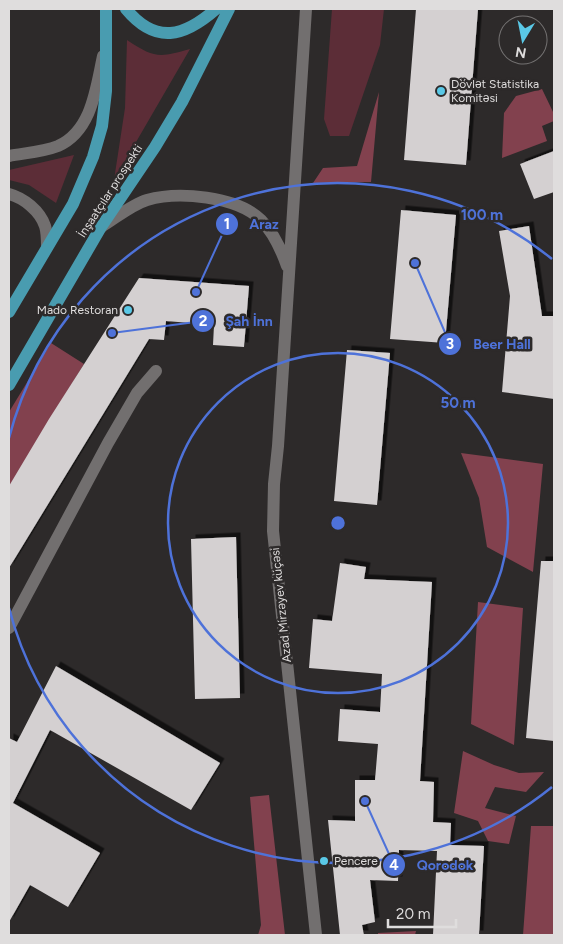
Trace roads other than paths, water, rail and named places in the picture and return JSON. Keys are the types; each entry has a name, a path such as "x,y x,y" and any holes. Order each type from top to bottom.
{"main road":[{"path":"9,312 72,204 93,157 102,126 106,91 106,9"},
{"path":"126,9 135,20 146,27 158,32 170,33 182,31 199,23 216,9"},
{"name":"İnşaatçılar prospekti","path":"9,385 101,227 155,147 182,102 229,9"}],"street":[{"name":"Azad Mirzəyev küçəsi","path":"306,9 274,484 273,531 316,935"},
{"path":"9,156 58,146 74,136 82,128 95,92 106,46"},
{"path":"9,194 16,196 31,206 41,218 46,227 48,247"},
{"path":"101,227 146,200 168,196 191,196 220,200 240,206 259,218 273,234 289,273"},
{"path":"9,628 108,443 137,393 156,370"}],"place":[{"name":"Dövlət Statistika Komitəsi","path":"441,91"},
{"name":"Beer Hall","path":"415,263"},
{"name":"Araz","path":"196,292"},
{"name":"Mado Restoran","path":"128,310"},
{"name":"Şah İnn","path":"112,333"},
{"name":"Qorodok","path":"365,801"},
{"name":"Pencere","path":"324,861"}]}
